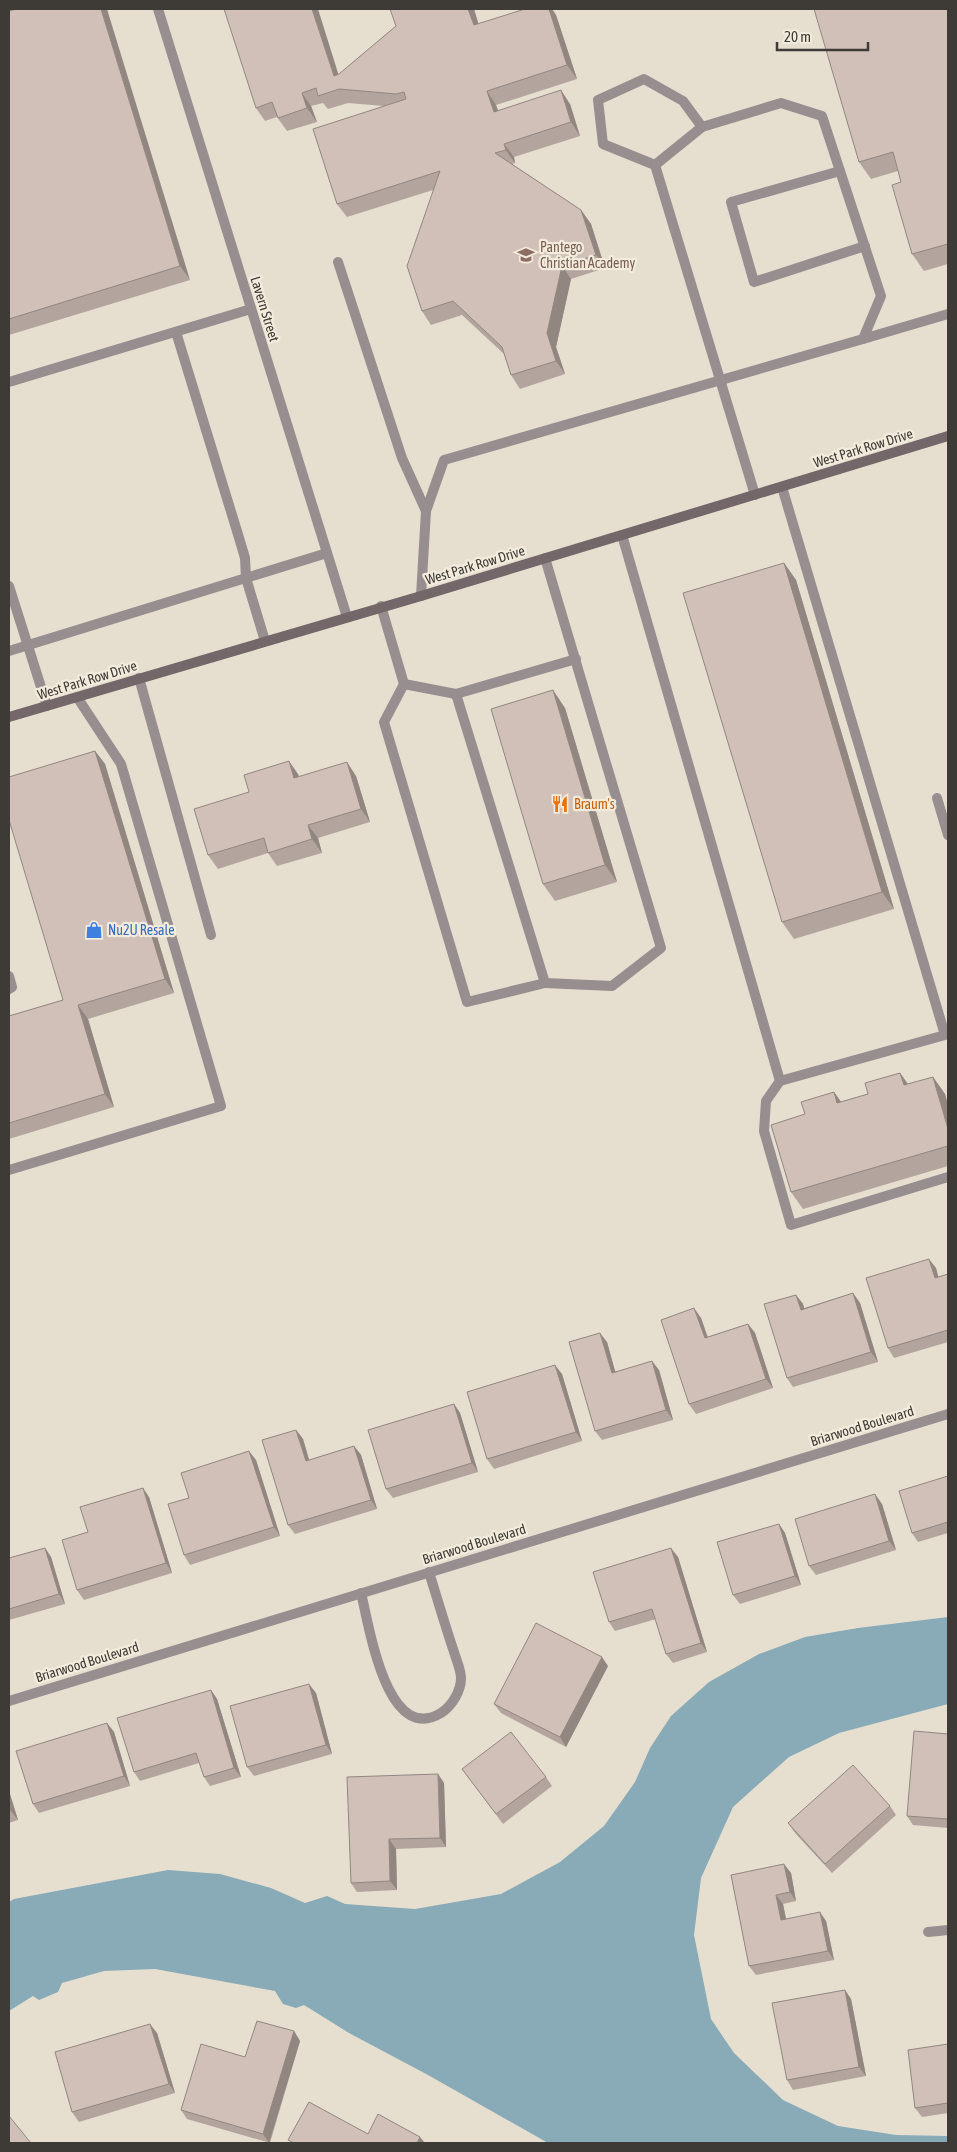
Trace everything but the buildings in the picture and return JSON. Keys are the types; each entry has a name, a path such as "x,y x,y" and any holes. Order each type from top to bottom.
{"main road":[{"name":"West Park Row Drive","path":"9,717 381,606 421,596 948,436"}],"street":[{"name":"Lavern Street","path":"158,9 347,617"},
{"path":"655,165 603,144 598,100 644,79 683,101 702,127"},
{"path":"655,165 702,127 781,103 822,116 881,296 863,339"},
{"path":"655,165 755,495"},
{"path":"840,171 730,202 754,282 865,246"},
{"path":"338,262 402,458 426,511"},
{"path":"9,382 251,309"},
{"path":"421,596 426,511 444,460 948,314"},
{"path":"176,332 243,550 246,578 265,641"},
{"path":"782,487 948,1046"},
{"path":"622,535 780,1081"},
{"path":"9,651 327,553"},
{"path":"381,606 404,684 384,722 467,1002 545,983 612,986 661,948 545,558"},
{"path":"9,586 26,645 47,706"},
{"path":"404,684 456,694 576,659"},
{"path":"139,678 211,935"},
{"path":"456,694 545,983"},
{"path":"9,1170 221,1106 121,764 77,697"},
{"path":"937,798 948,835"},
{"path":"9,976 12,988 9,988"},
{"path":"945,1035 780,1081 766,1101 764,1131 791,1225 948,1177"},
{"name":"Briarwood Boulevard","path":"9,1701 948,1414"},
{"path":"361,1593 385,1684 397,1706 415,1717 436,1716 452,1703 461,1678 429,1572"},
{"path":"928,1932 948,1930"}],"water":[{"path":"948,1617 948,1704 839,1733 789,1757 733,1807 701,1878 694,1935 711,2019 734,2053 783,2100 838,2126 896,2135 948,2136 948,2143 548,2143 349,2033 304,2005 296,2008 283,2004 275,1991 155,1969 104,1971 62,1983 58,1992 39,2000 33,1996 9,2011 9,1902 14,1899 168,1870 220,1874 271,1888 305,1903 327,1896 345,1904 415,1909 501,1894 560,1862 604,1826 635,1782 650,1748 671,1716 709,1682 759,1654 805,1637 858,1628"}],"place":[{"name":"Pantego Christian Academy","path":"526,255"},
{"name":"Braum's","path":"560,804"},
{"name":"Nu2U Resale","path":"94,930"}]}
